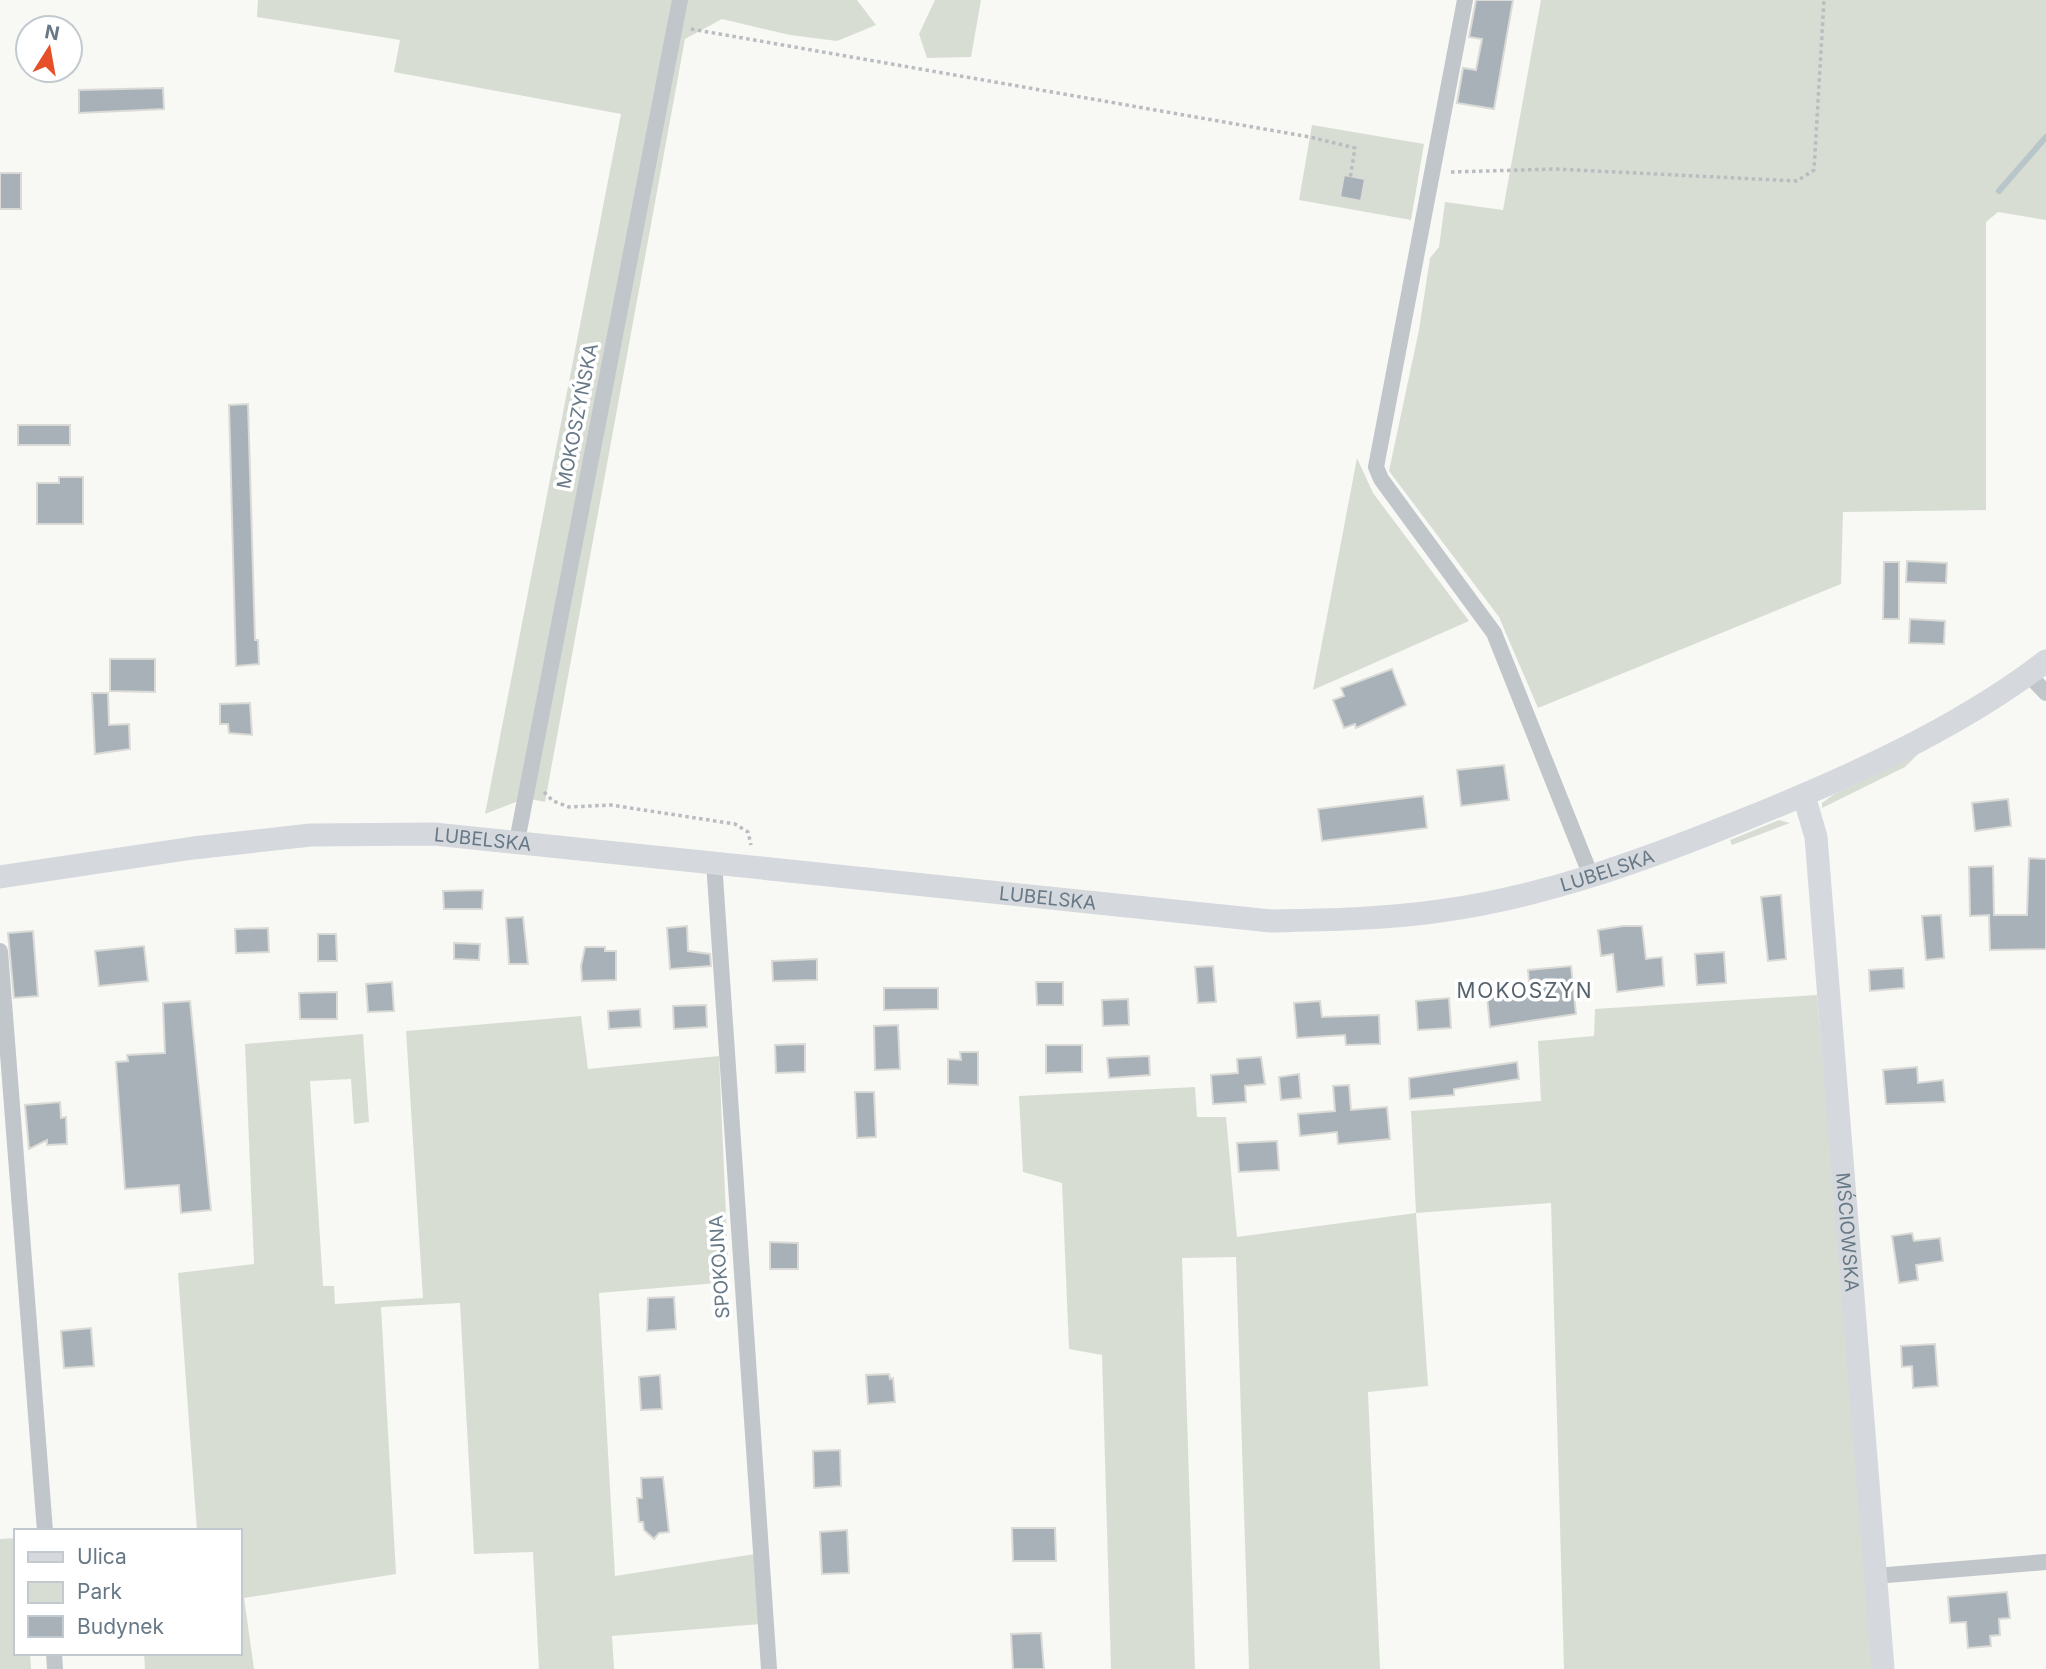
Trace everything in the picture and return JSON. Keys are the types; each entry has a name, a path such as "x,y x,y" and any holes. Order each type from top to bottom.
{"main road":[{"name":"LUBELSKA","path":"0,877 193,848 311,835 434,834 1271,921 1356,919 1441,911 1508,898 1591,876 1681,845 1804,796 1883,758 2037,667"},
{"name":"MŚCIOWSKA","path":"1804,796 1816,837 1883,1669"}],"street":[{"name":"MOKOSZYŃSKA","path":"517,841 680,0"},
{"path":"1465,0 1376,467 1381,479 1482,612 1494,633 1591,876"},
{"path":"2037,667 2046,693"},
{"name":"SPOKOJNA","path":"714,862 769,1669"},
{"path":"0,951 45,1529"},
{"path":"1875,1576 2046,1562"}],"path":[{"path":"1432,172 1555,169 1797,181 1814,170 1824,0"},
{"path":"675,26 1310,137 1356,148 1350,179"},
{"path":"542,788 553,802 569,807 611,805 735,824 748,832 751,851"}],"green space":[{"path":"258,0 857,0 876,25 837,41 790,35 722,19 685,39 545,802 526,798 485,814 621,114 394,72 400,40 257,17"},
{"path":"935,0 981,0 971,57 927,58 919,34"},
{"path":"1541,0 2046,0 2046,220 1998,212 1986,222 1986,510 1843,512 1841,584 1538,708 1499,617 1389,471 1419,330 1430,258 1439,247 1445,202 1503,210"},
{"path":"1312,125 1424,144 1411,220 1299,200"},
{"path":"1357,458 1373,493 1469,621 1313,690"},
{"path":"1920,752 1905,767 1822,808 1822,803 1833,795"},
{"path":"1779,820 1790,823 1732,845 1730,840"},
{"path":"1817,995 1877,1669 1564,1669 1551,1203 1416,1213 1411,1111 1541,1101 1538,1041 1594,1036 1595,1009"},
{"path":"581,1016 588,1069 719,1056 729,1282 599,1293 615,1576 755,1554 761,1624 612,1636 614,1669 539,1669 533,1552 474,1554 460,1303 381,1307 396,1574 244,1598 254,1669 145,1669 144,1655 242,1655 242,1529 197,1529 178,1273 254,1264 245,1044 363,1034 369,1122 354,1124 351,1079 310,1081 323,1286 334,1286 335,1304 423,1298 406,1031"},
{"path":"1195,1087 1197,1117 1226,1117 1237,1237 1416,1213 1428,1386 1368,1392 1380,1669 1249,1669 1236,1257 1182,1258 1195,1669 1111,1669 1102,1355 1069,1349 1062,1183 1023,1172 1019,1096"},
{"path":"14,1538 14,1655 30,1655 31,1669 0,1669 0,1539"}],"building":[{"path":"1476,0 1513,0 1494,109 1457,103 1463,68 1476,70 1482,39 1469,37"},
{"path":"163,88 164,109 79,113 79,90"},
{"path":"0,173 21,173 21,209 0,209"},
{"path":"1344,175 1365,179 1361,201 1340,197"},
{"path":"248,404 255,640 258,640 259,664 236,666 229,405"},
{"path":"18,425 70,425 70,445 18,445"},
{"path":"59,477 83,477 83,524 37,524 37,483 59,483"},
{"path":"1907,561 1947,563 1946,583 1906,582"},
{"path":"1884,562 1899,562 1899,619 1883,619"},
{"path":"1910,619 1945,621 1944,644 1909,643"},
{"path":"110,659 155,659 155,692 110,691"},
{"path":"1392,669 1406,705 1356,728 1355,724 1344,728 1333,700 1344,696 1341,688"},
{"path":"92,693 108,693 109,725 129,724 130,749 95,754"},
{"path":"250,703 252,735 229,733 228,724 220,724 220,704"},
{"path":"1504,765 1509,800 1461,806 1457,770"},
{"path":"1423,796 1427,828 1322,841 1318,809"},
{"path":"2008,799 2011,826 1975,831 1972,803"},
{"path":"2029,858 2046,859 2046,949 1990,950 1989,915 1970,916 1969,867 1993,866 1994,915 2027,915"},
{"path":"483,890 482,909 444,909 443,891"},
{"path":"1781,895 1786,959 1768,961 1761,897"},
{"path":"1941,915 1944,958 1926,960 1922,916"},
{"path":"523,917 528,964 509,964 506,918"},
{"path":"687,926 688,951 710,954 711,966 670,969 667,928"},
{"path":"1642,926 1646,959 1662,957 1664,986 1617,992 1613,954 1601,956 1598,930"},
{"path":"268,928 269,952 236,953 235,929"},
{"path":"33,931 38,996 14,998 8,933"},
{"path":"318,934 336,934 337,961 318,961"},
{"path":"454,943 480,944 479,960 454,959"},
{"path":"144,946 148,981 99,986 95,951"},
{"path":"585,947 605,947 605,951 616,951 616,980 582,981 581,966"},
{"path":"1724,952 1726,983 1697,985 1695,954"},
{"path":"817,959 817,980 773,981 772,961"},
{"path":"1213,966 1216,1002 1198,1003 1195,967"},
{"path":"1571,966 1576,1014 1490,1027 1487,997 1530,992 1528,970"},
{"path":"1903,968 1904,988 1870,991 1869,970"},
{"path":"392,982 394,1011 368,1012 366,984"},
{"path":"1036,982 1063,982 1063,1005 1037,1005"},
{"path":"884,988 938,988 938,1009 884,1010"},
{"path":"337,992 337,1019 300,1019 299,993"},
{"path":"1449,998 1451,1028 1418,1030 1416,1001"},
{"path":"1128,999 1129,1025 1103,1026 1102,1000"},
{"path":"190,1001 211,1210 181,1213 179,1185 125,1189 116,1062 128,1061 127,1055 165,1053 163,1003"},
{"path":"1320,1001 1322,1017 1379,1015 1380,1044 1346,1045 1345,1035 1297,1038 1294,1003"},
{"path":"706,1005 707,1027 674,1029 673,1006"},
{"path":"640,1009 641,1027 609,1029 608,1011"},
{"path":"898,1025 900,1069 875,1070 874,1026"},
{"path":"805,1044 805,1072 776,1073 775,1045"},
{"path":"1046,1045 1082,1045 1082,1072 1046,1073"},
{"path":"960,1052 978,1052 978,1085 948,1084 948,1059 961,1060"},
{"path":"1149,1056 1150,1075 1109,1078 1107,1058"},
{"path":"1261,1057 1265,1084 1245,1086 1246,1102 1213,1104 1211,1075 1238,1073 1237,1059"},
{"path":"1517,1062 1519,1079 1454,1089 1454,1095 1410,1099 1409,1078"},
{"path":"1917,1067 1918,1083 1943,1080 1945,1102 1886,1104 1883,1070"},
{"path":"1299,1074 1301,1098 1281,1100 1279,1077"},
{"path":"1349,1085 1351,1110 1387,1107 1390,1139 1338,1144 1337,1132 1300,1136 1298,1114 1335,1111 1333,1086"},
{"path":"855,1092 874,1092 876,1137 857,1138"},
{"path":"60,1102 61,1118 66,1117 67,1144 47,1145 47,1140 29,1149 25,1105"},
{"path":"1277,1141 1279,1170 1239,1172 1237,1143"},
{"path":"1912,1233 1914,1241 1940,1238 1943,1261 1916,1265 1918,1280 1899,1283 1892,1236"},
{"path":"770,1242 798,1243 798,1269 770,1269"},
{"path":"674,1297 676,1329 647,1331 648,1298"},
{"path":"91,1328 94,1366 64,1368 61,1331"},
{"path":"1935,1344 1938,1386 1913,1388 1912,1366 1902,1367 1901,1346"},
{"path":"889,1374 890,1379 893,1378 895,1402 868,1404 866,1375"},
{"path":"660,1375 662,1409 641,1410 639,1377"},
{"path":"840,1450 841,1486 814,1488 813,1451"},
{"path":"663,1477 669,1532 659,1533 654,1539 644,1530 643,1522 639,1522 637,1498 642,1498 641,1478"},
{"path":"1012,1528 1055,1528 1056,1561 1013,1561"},
{"path":"847,1530 849,1573 822,1574 820,1532"},
{"path":"2007,1592 2010,1618 1999,1619 2000,1635 1990,1636 1991,1646 1968,1648 1966,1622 1950,1623 1948,1597"},
{"path":"1041,1633 1044,1669 1013,1669 1011,1634"}],"waterway":[{"path":"1999,191 2046,137"}],"district":[{"name":"MOKOSZYN","path":"1525,991"}]}
